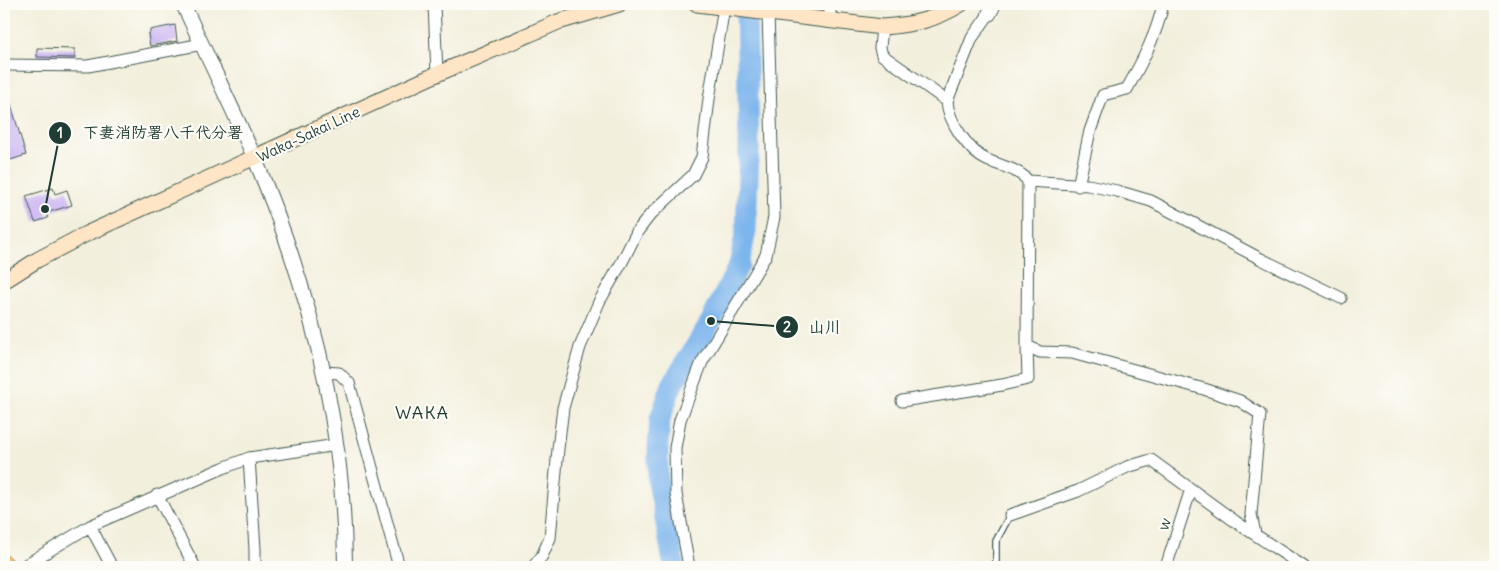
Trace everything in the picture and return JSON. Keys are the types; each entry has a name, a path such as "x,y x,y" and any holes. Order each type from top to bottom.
{"main road":[{"name":"Waka-Sakai Line","path":"4,281 37,260 86,234 437,74 558,22 619,4"},
{"path":"697,4 882,27 902,26 927,21 961,4"}],"street":[{"path":"183,4 254,158 307,302 324,372 337,445 345,531 345,567"},
{"path":"434,4 437,74"},
{"path":"830,4 830,20"},
{"path":"1078,186 1090,131 1103,95 1127,89 1159,22 1163,4"},
{"path":"533,567 542,556 550,538 563,408 580,346 599,302 637,232 650,215 693,175 702,157 709,100 729,7"},
{"path":"902,401 1028,379 1028,181 1016,171 985,160 973,152 952,121 947,108 947,101 972,38 992,9"},
{"path":"689,567 676,494 675,448 680,420 702,362 766,255 774,217 764,12"},
{"path":"882,27 880,48 882,55 947,101"},
{"path":"4,65 88,66 202,44"},
{"path":"1028,181 1078,186 1088,185 1151,201 1341,298"},
{"path":"1027,346 1040,352 1072,353 1204,389 1240,401 1260,414 1251,514 1255,534"},
{"path":"324,372 339,373 349,383 399,567"},
{"path":"22,567 90,526 157,495 249,458 337,445"},
{"path":"249,458 256,549 255,567"},
{"path":"1010,515 1078,491 1127,466 1151,460 1304,567"},
{"name":"w","path":"1166,567 1191,489"},
{"path":"157,495 195,567"},
{"path":"90,526 112,567"}],"lane":[{"path":"996,567 996,541 1010,515"}],"building":[{"path":"175,25 177,41 150,46 148,34 150,30"},
{"path":"37,48 75,49 75,58 37,57"},
{"path":"6,88 26,155 4,162 4,89"},
{"path":"53,188 55,194 67,190 72,205 46,213 48,218 35,222 26,196"}],"waterway":[{"path":"674,567 658,481 660,419 672,385 711,321 739,265 746,231 749,149 746,4"}],"place":[{"name":"下妻消防署八千代分署","path":"45,209"},
{"name":"山川","path":"711,321"}],"district":[{"name":"WAKA","path":"422,412"}]}
